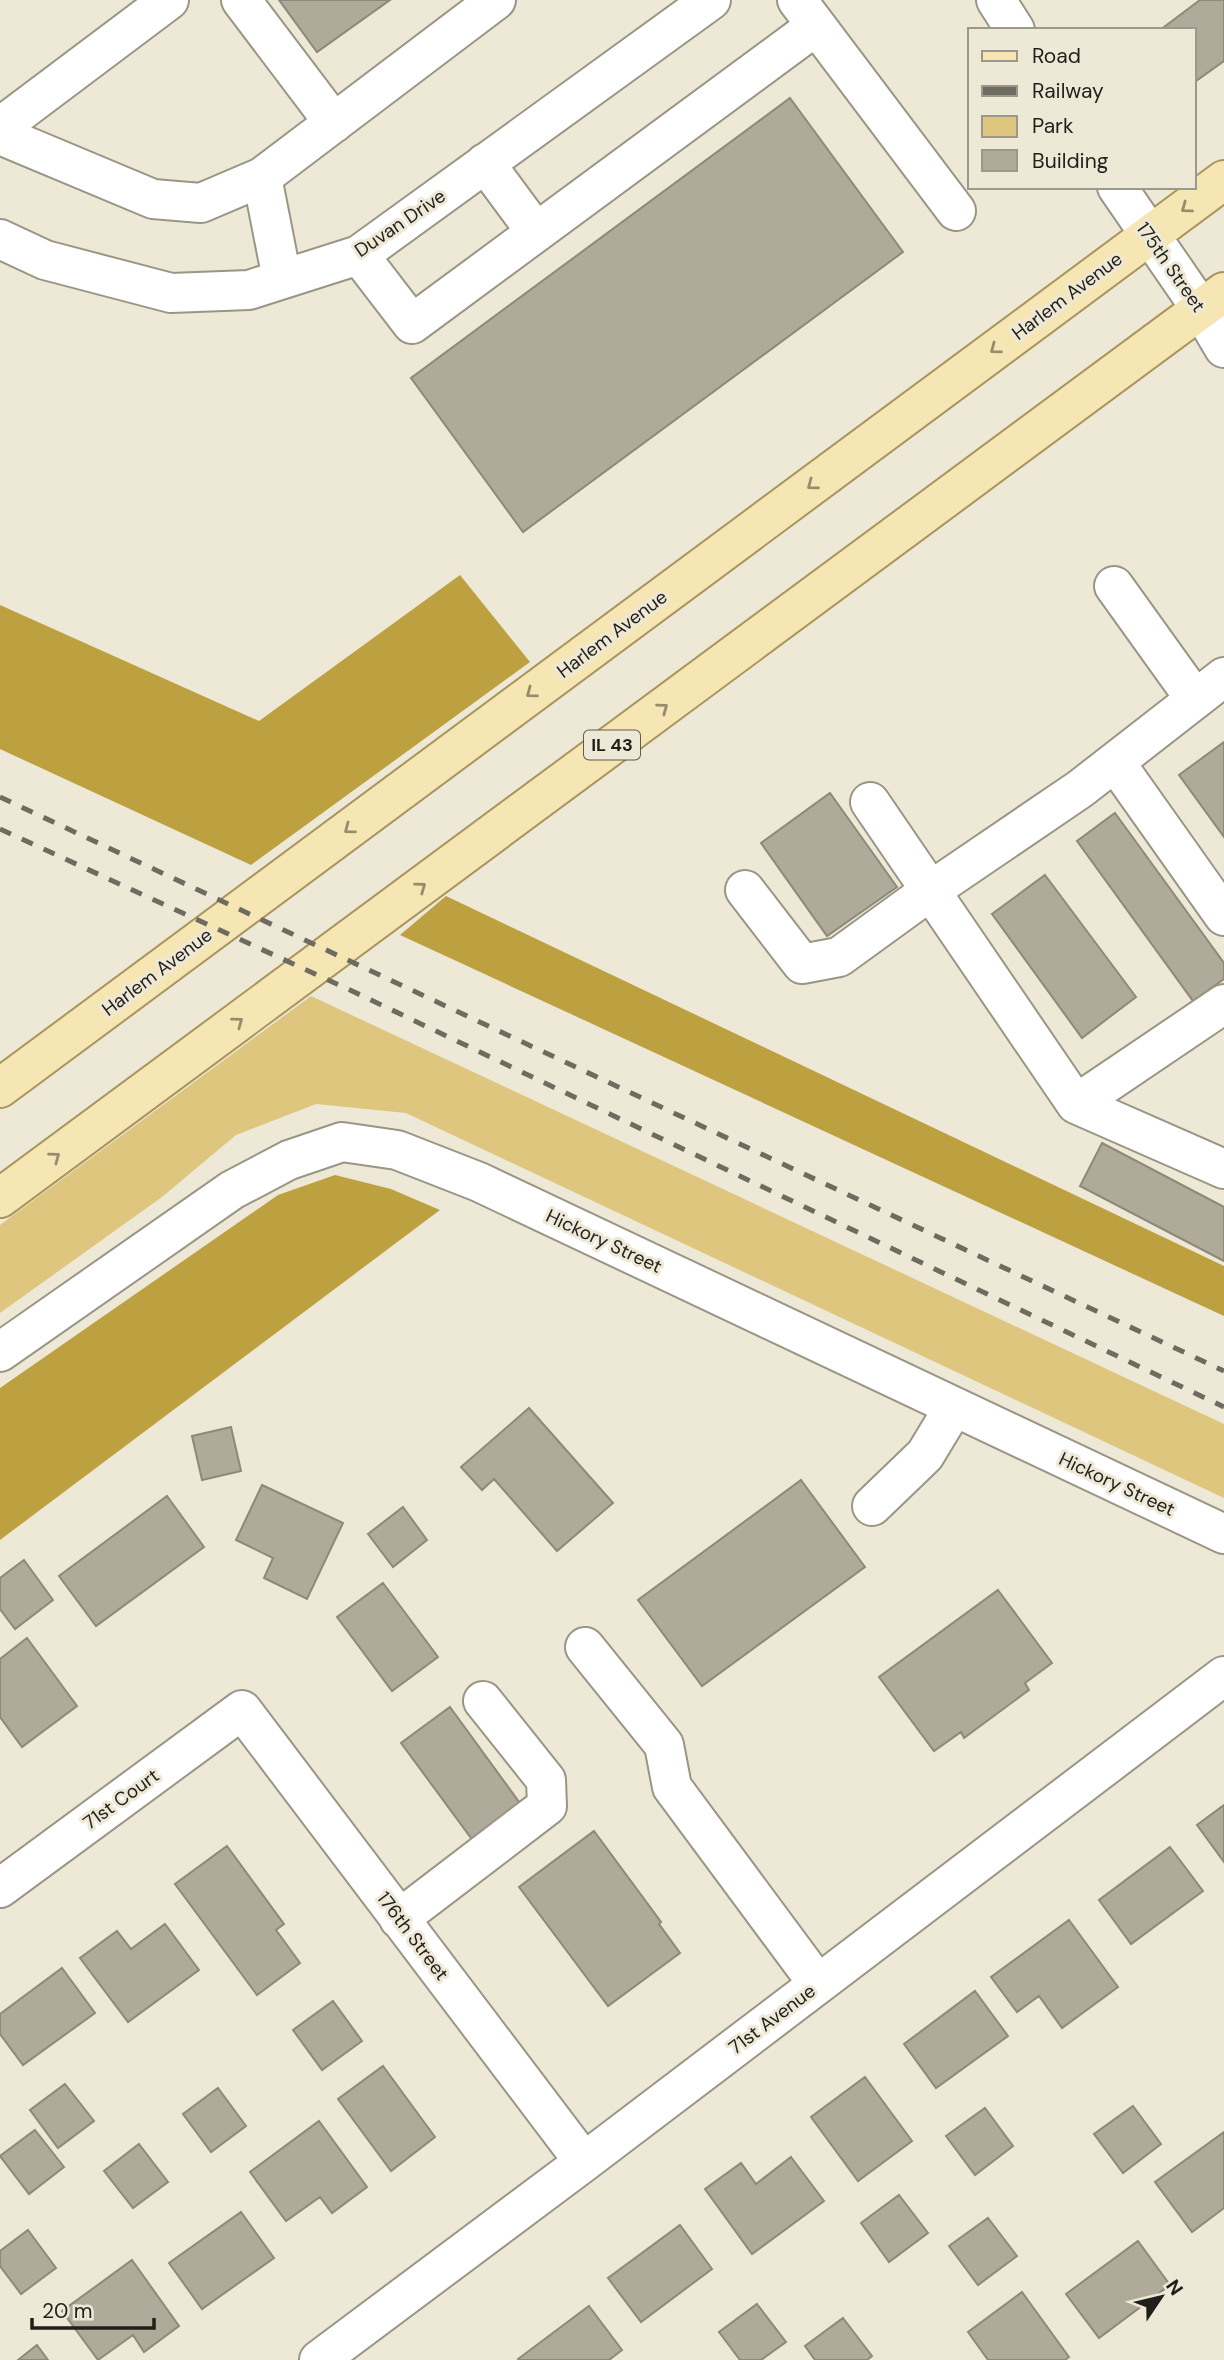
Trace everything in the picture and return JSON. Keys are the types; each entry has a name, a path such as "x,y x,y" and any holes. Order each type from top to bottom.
{"main road":[{"name":"Harlem Avenue","path":"0,1088 1224,180"},
{"name":"IL 43","path":"0,1198 1212,301"}],"street":[{"path":"0,127 169,0"},
{"path":"241,0 334,123"},
{"path":"0,135 153,199 201,203 262,177 496,0"},
{"name":"Duvan Drive","path":"0,239 46,260 171,293 249,290 359,255 711,0"},
{"path":"996,0 1014,28"},
{"path":"359,255 412,324 536,232 806,13 956,211"},
{"path":"485,163 536,232"},
{"path":"262,177 282,279"},
{"name":"175th Street","path":"1118,189 1148,235 1212,301 1224,348"},
{"path":"745,890 802,964 839,957 930,891 1080,789 1209,688 1114,586"},
{"path":"1115,762 1224,916"},
{"path":"870,802 1076,1104 1224,1169"},
{"path":"1076,1104 1224,1004"},
{"name":"Hickory Street","path":"0,1352 232,1190 289,1160 342,1142 397,1150 479,1182 1224,1534"},
{"path":"872,1506 925,1455 954,1407"},
{"path":"585,1647 664,1745 672,1787 818,1984"},
{"name":"71st Avenue","path":"319,2360 1224,1676"},
{"path":"399,1919 547,1806 546,1780 483,1701"},
{"name":"176th Street","path":"242,1710 584,2162"},
{"name":"71st Court","path":"0,1888 242,1710"}],"green space":[{"path":"311,996 1224,1424 1224,1498 406,1113 316,1104 236,1135 162,1197 0,1313 0,1225"}],"shaded area":[{"path":"460,575 530,662 251,865 0,749 0,605 259,721"},
{"path":"446,896 1224,1266 1224,1316 400,935"},
{"path":"335,1175 391,1189 440,1210 0,1540 0,1388 278,1195"}],"building":[{"path":"279,0 390,0 317,52"},
{"path":"1200,0 1224,0 1224,61 1196,81 1196,28 1163,28"},
{"path":"790,98 903,252 523,532 411,378"},
{"path":"1224,742 1224,837 1179,775"},
{"path":"830,793 897,887 827,936 761,843"},
{"path":"1115,813 1224,963 1224,979 1193,1001 1077,841"},
{"path":"1045,875 1136,997 1082,1038 992,914"},
{"path":"1102,1143 1224,1207 1224,1261 1080,1186"},
{"path":"529,1408 613,1503 557,1551 494,1479 482,1490 461,1467"},
{"path":"231,1427 241,1471 202,1480 192,1436"},
{"path":"801,1480 865,1567 702,1686 638,1600"},
{"path":"262,1485 343,1523 307,1599 264,1578 273,1558 236,1540"},
{"path":"167,1496 204,1547 96,1626 59,1576"},
{"path":"403,1507 427,1540 393,1567 368,1534"},
{"path":"24,1560 53,1600 15,1629 0,1609 0,1578"},
{"path":"383,1583 438,1657 392,1691 337,1617"},
{"path":"998,1590 1052,1663 1025,1683 1029,1690 964,1738 961,1732 934,1751 879,1677"},
{"path":"27,1638 77,1706 22,1747 0,1717 0,1659"},
{"path":"450,1707 522,1806 474,1842 401,1743"},
{"path":"1224,1805 1224,1862 1197,1825"},
{"path":"594,1831 661,1922 659,1924 680,1953 608,2006 519,1887"},
{"path":"227,1846 284,1924 276,1930 300,1963 257,1995 175,1884"},
{"path":"1170,1847 1203,1891 1131,1944 1099,1900"},
{"path":"1069,1920 1118,1987 1062,2028 1039,1996 1017,2012 991,1977"},
{"path":"165,1924 199,1970 128,2022 80,1958 117,1931 131,1949"},
{"path":"62,1968 95,2013 23,2065 0,2034 0,2014"},
{"path":"975,1991 1008,2036 936,2088 904,2044"},
{"path":"333,2001 362,2041 322,2070 293,2030"},
{"path":"383,2066 435,2137 391,2171 338,2099"},
{"path":"865,2077 912,2141 858,2181 811,2117"},
{"path":"65,2084 94,2121 58,2148 30,2110"},
{"path":"218,2088 246,2126 211,2152 183,2114"},
{"path":"1133,2106 1161,2144 1123,2173 1094,2134"},
{"path":"985,2108 1013,2146 975,2175 946,2136"},
{"path":"319,2121 367,2187 332,2213 320,2197 286,2221 250,2172"},
{"path":"35,2130 64,2167 29,2194 0,2156"},
{"path":"1224,2132 1224,2208 1192,2232 1155,2182"},
{"path":"139,2144 168,2182 133,2208 104,2171"},
{"path":"791,2157 824,2201 752,2254 705,2189 741,2163 756,2184"},
{"path":"899,2195 928,2233 889,2262 861,2223"},
{"path":"241,2212 274,2258 202,2309 169,2263"},
{"path":"988,2218 1017,2256 978,2285 949,2246"},
{"path":"680,2225 712,2269 641,2322 608,2278"},
{"path":"28,2230 56,2268 21,2294 0,2266 0,2251"},
{"path":"1138,2241 1170,2285 1099,2338 1066,2294"},
{"path":"132,2260 179,2326 144,2352 133,2335 98,2360 62,2311"},
{"path":"1022,2292 1069,2357 1065,2360 988,2360 968,2332"},
{"path":"757,2304 786,2342 761,2360 740,2360 719,2332"},
{"path":"589,2306 622,2350 609,2360 518,2359"},
{"path":"843,2318 872,2356 867,2360 815,2360 805,2346"},
{"path":"37,2345 48,2360 18,2360"}],"railway":[{"path":"0,797 1224,1371"},
{"path":"0,829 350,990 1224,1407"}]}
